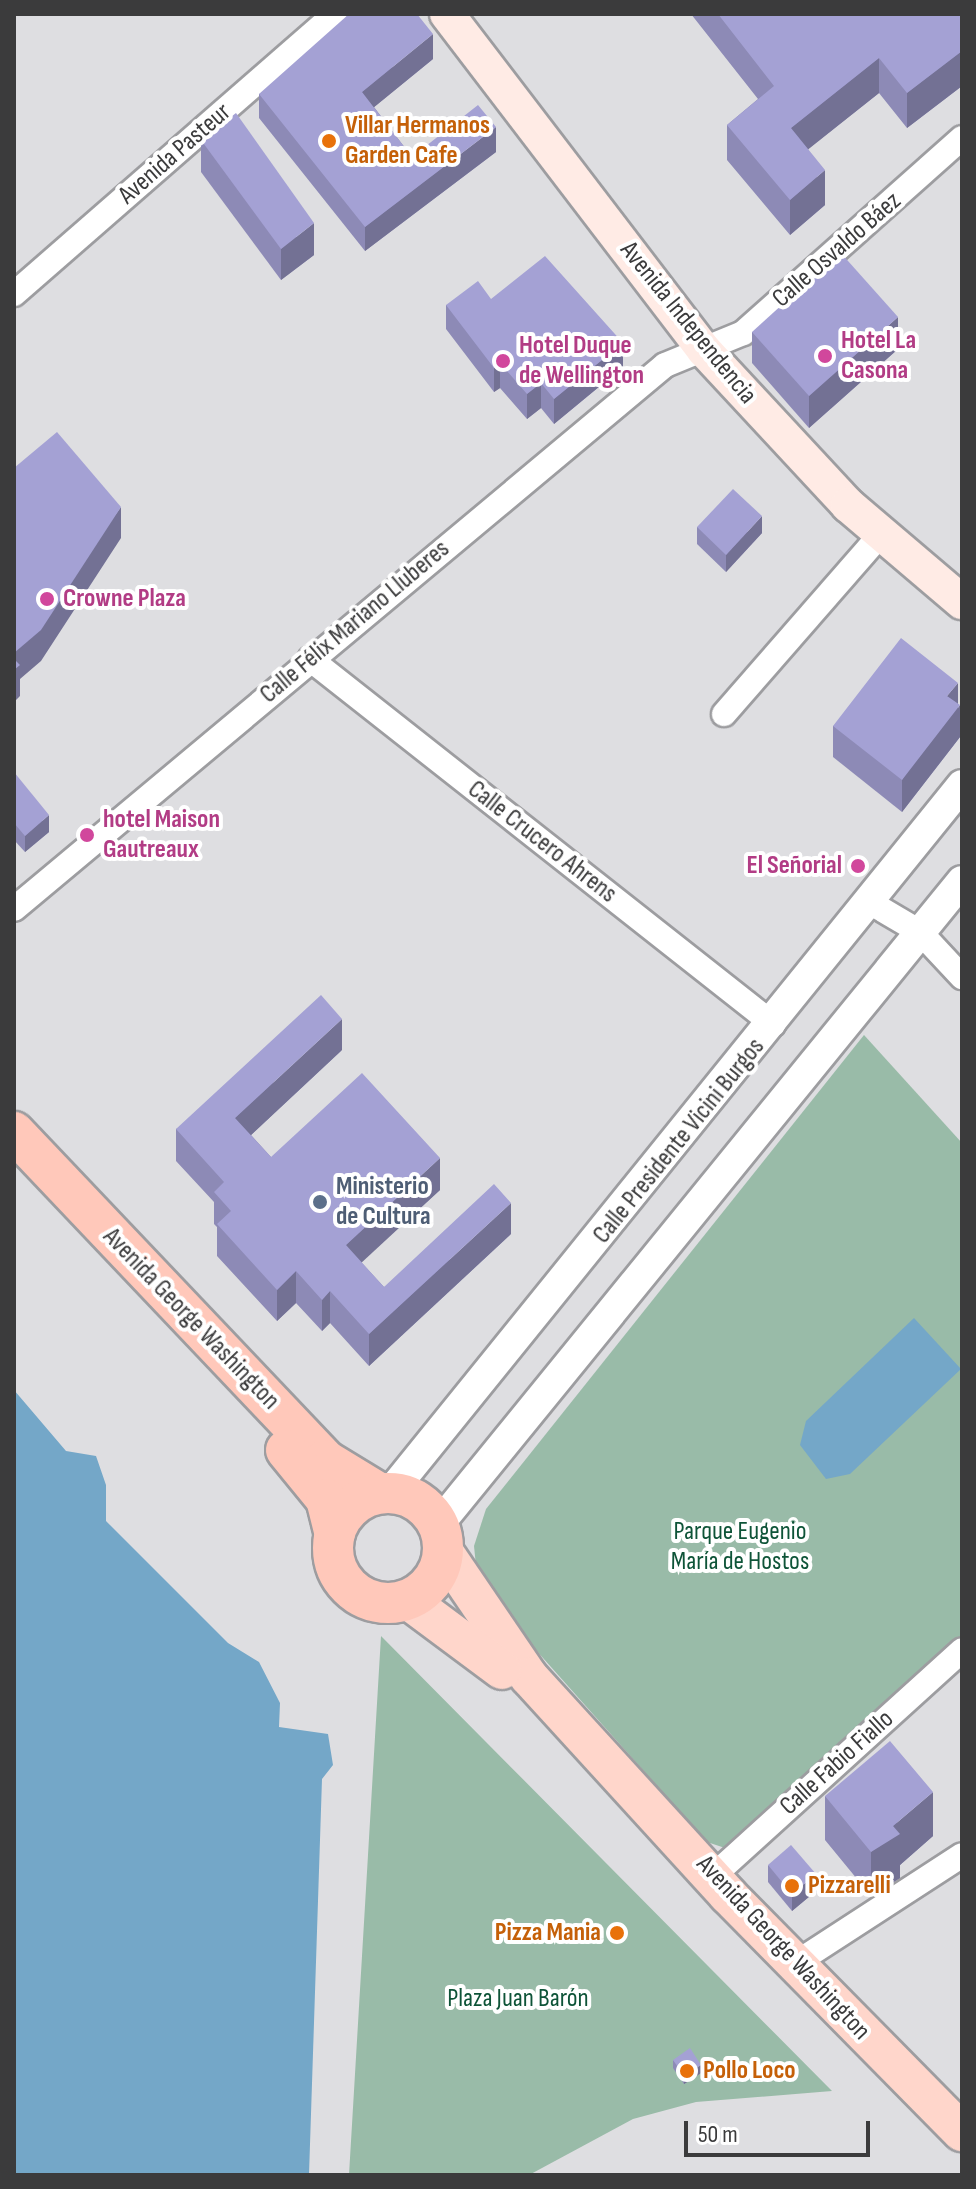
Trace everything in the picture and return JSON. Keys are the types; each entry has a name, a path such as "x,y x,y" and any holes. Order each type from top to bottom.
{"highway":[{"name":"Avenida George Washington","path":"14,1132 325,1460 385,1493"},
{"name":"Avenida George Washington","path":"14,1163 290,1454 326,1499 335,1534"},
{"path":"385,1493 424,1505 441,1538 428,1587 408,1600 383,1603 347,1585 335,1561 335,1534 351,1507 385,1493"}],"main road":[{"name":"Avenida Independencia","path":"447,14 704,350 882,533 962,602"},
{"name":"Avenida George Washington","path":"441,1538 490,1629 606,1763 962,2132"},
{"name":"Avenida George Washington","path":"408,1600 474,1644 606,1763"}],"street":[{"name":"Avenida Pasteur","path":"14,294 335,14"},
{"name":"Calle Osvaldo Báez","path":"704,350 743,333 962,138"},
{"name":"Calle Félix Mariano Lluberes","path":"14,909 665,365 704,350"},
{"path":"724,714 882,533"},
{"name":"Calle Crucero Ahrens","path":"310,659 773,1024"},
{"name":"Calle Presidente Vicini Burgos","path":"385,1493 773,1024 962,785"},
{"path":"441,1538 962,881"},
{"path":"871,903 920,932 962,977"},
{"name":"Calle Fabio Fiallo","path":"713,1876 962,1650"},
{"path":"796,1963 962,1855"}],"green space":[{"name":"Parque Eugenio María de Hostos","path":"864,1035 962,1143 962,1645 743,1842 725,1848 707,1842 478,1585 474,1546 486,1509"},
{"name":"Plaza Juan Barón","path":"381,1636 832,2091 696,2102 633,2119 529,2175 349,2175"}],"water":[{"path":"914,1318 961,1369 850,1474 826,1479 800,1445 806,1421"},
{"path":"14,1390 66,1451 96,1456 106,1485 106,1521 228,1643 259,1662 280,1703 279,1727 328,1734 333,1765 322,1779 309,2175 14,2175"}],"building":[{"name":"Villar Hermanos Garden Cafe","path":"349,14 417,14 433,34 362,92 412,157 478,105 496,127 365,227 259,94"},
{"path":"718,14 962,14 962,51 907,93 879,58 791,128 825,170 790,200 727,125 774,86"},
{"path":"236,113 314,223 281,249 201,140"},
{"path":"840,252 898,317 809,396 752,332"},
{"path":"545,256 623,343 554,399 541,383 527,394 500,363 494,368 446,305 478,281 491,299"},
{"name":"Crowne Plaza","path":"57,432 121,507 41,630 14,653 14,468"},
{"path":"733,489 762,516 726,555 697,527"},
{"path":"901,638 958,683 947,696 960,705 902,780 833,726"},
{"path":"14,772 49,815 25,836 14,823"},
{"name":"Ministerio de Cultura","path":"321,995 342,1019 235,1118 271,1157 362,1073 440,1158 346,1245 384,1287 494,1184 511,1203 369,1334 330,1291 322,1300 296,1271 277,1290 217,1224 231,1211 214,1192 224,1182 176,1129"},
{"path":"890,1741 933,1792 893,1826 900,1834 871,1852 825,1796"},
{"path":"791,1845 816,1874 792,1894 768,1865"},
{"path":"690,2048 701,2065 684,2076 673,2060"}],"place":[{"name":"Villar Hermanos Garden Cafe","path":"329,141"},
{"name":"Hotel La Casona","path":"825,356"},
{"name":"Hotel Duque de Wellington","path":"503,361"},
{"name":"Crowne Plaza","path":"47,599"},
{"name":"hotel Maison Gautreaux","path":"87,835"},
{"name":"El Señorial","path":"858,866"},
{"name":"Ministerio de Cultura","path":"320,1202"},
{"name":"Pizzarelli","path":"792,1886"},
{"name":"Pizza Mania","path":"617,1933"},
{"name":"Pollo Loco","path":"687,2071"}]}
